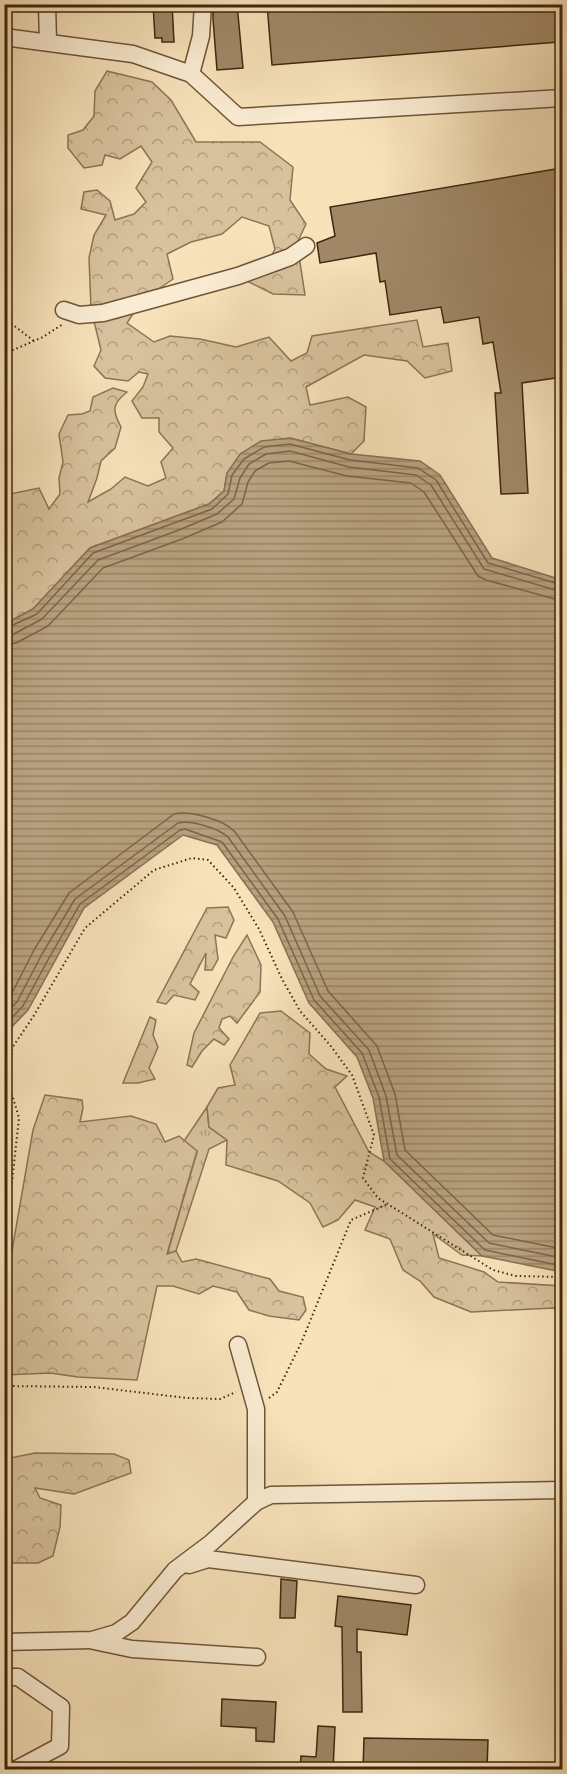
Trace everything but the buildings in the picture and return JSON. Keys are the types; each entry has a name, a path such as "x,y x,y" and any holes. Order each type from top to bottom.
{"street":[{"path":"47,4 48,42"},
{"path":"191,74 201,36 203,4"},
{"path":"4,37 132,54 191,74 238,117 562,98"},
{"path":"71,312 103,313 238,276 290,256 306,246"},
{"path":"238,1345 256,1409 256,1502"},
{"path":"4,1642 92,1640 116,1634 132,1622 175,1570 211,1543 256,1502 271,1495 562,1490"},
{"path":"175,1570 208,1558 416,1585"},
{"path":"92,1640 132,1649 257,1657"},
{"path":"4,1677 18,1677 61,1707 60,1746 15,1770"}],"path":[{"path":"4,354 34,341 71,312"},
{"path":"4,318 34,341"},
{"path":"4,1255 19,1118 9,1084 12,1048 38,1009 85,928 154,870 192,858 208,860 234,888 259,929 282,980 300,1011 330,1045 352,1075 374,1135 363,1178 378,1198 493,1270 516,1276 562,1277"},
{"path":"256,1409 277,1392 286,1375 351,1220 388,1204"},
{"path":"4,1386 94,1387 187,1398 220,1399 250,1386"}],"green space":[{"path":"107,71 152,82 171,100 196,142 260,142 293,167 290,200 306,224 297,243 305,295 273,294 247,281 266,266 275,249 269,226 242,217 222,234 191,242 167,254 173,279 141,301 127,323 154,342 170,336 200,339 236,347 269,337 291,361 307,353 312,336 417,320 423,347 448,343 452,371 425,378 407,361 364,355 306,387 310,405 348,397 366,407 364,441 351,454 290,438 227,473 224,491 209,504 90,548 33,609 5,624 5,495 39,488 49,509 60,494 59,478 63,462 59,434 68,415 90,411 93,397 113,388 127,392 118,400 115,408 121,427 115,448 101,461 88,502 111,489 125,477 148,486 166,478 161,462 173,448 159,432 159,418 142,418 132,401 143,387 148,374 139,372 128,381 105,378 94,366 101,350 91,309 89,258 94,235 106,215 81,209 84,192 97,190 110,201 115,220 134,214 146,202 136,188 152,162 141,146 120,159 105,155 102,165 84,168 68,148 68,135 83,130 94,116 95,91"},
{"path":"228,907 234,920 226,938 215,935 218,959 212,970 205,970 206,953 190,984 199,992 195,1000 174,995 166,1004 157,1002 207,908"},
{"path":"247,935 261,965 260,992 237,1023 230,1016 222,1019 219,1028 229,1039 224,1045 214,1039 202,1051 192,1067 187,1065 194,1033 233,957"},
{"path":"281,1011 310,1033 309,1054 326,1069 347,1076 335,1087 369,1152 384,1161 482,1256 462,1255 433,1234 439,1258 484,1272 498,1282 562,1286 562,1310 553,1308 471,1312 434,1297 420,1281 403,1270 390,1239 365,1230 375,1207 355,1200 338,1220 323,1227 310,1203 278,1181 226,1165 227,1140 209,1127 207,1107 218,1088 235,1085 230,1065 260,1013"},
{"path":"150,1017 156,1020 153,1035 158,1047 149,1068 155,1079 138,1083 123,1083"},
{"path":"45,1095 82,1100 80,1122 131,1116 156,1124 165,1142 179,1136 197,1151 167,1254 176,1251 182,1262 196,1259 270,1279 279,1291 303,1297 306,1310 299,1320 269,1316 249,1310 237,1292 213,1286 199,1294 173,1286 157,1286 137,1380 50,1373 5,1375 5,1291 33,1130"},
{"path":"207,1107 209,1127 227,1140 209,1149 176,1251 167,1255 197,1152 184,1141"},
{"path":"35,1453 114,1454 129,1460 131,1473 74,1494 35,1488 40,1498 61,1505 60,1527 53,1556 38,1563 5,1563 5,1459"}],"water":[{"path":"290,438 351,454 420,461 440,475 492,558 562,580 562,1272 482,1256 384,1161 373,1098 357,1057 309,1003 273,922 217,845 183,835 84,908 28,1010 5,1034 5,624 33,609 90,548 209,504 224,491 227,473 240,454 261,441"}]}
